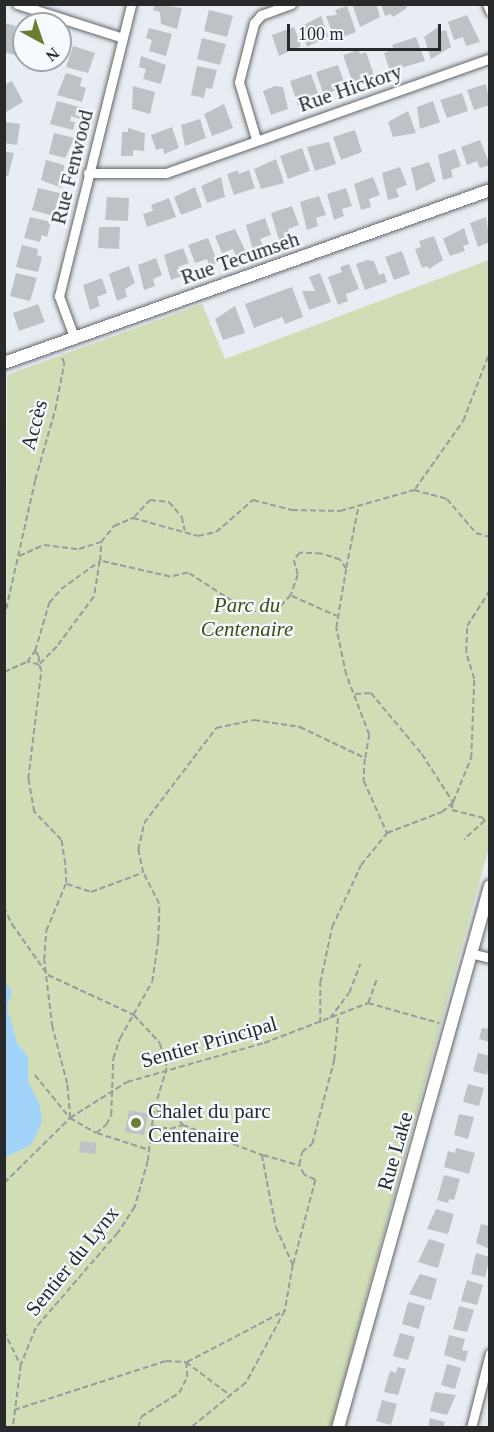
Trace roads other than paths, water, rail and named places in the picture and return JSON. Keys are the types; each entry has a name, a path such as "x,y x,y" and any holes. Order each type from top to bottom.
{"street":[{"path":"18,4 123,38"},
{"name":"Rue Fenwood","path":"74,337 59,296 131,4"},
{"path":"256,139 239,82 251,33 261,15 291,4"},
{"path":"487,4 489,11"},
{"name":"Rue Hickory","path":"88,173 166,173 256,139 489,58"},
{"name":"Rue Tecumseh","path":"4,363 489,190"},
{"name":"Rue Lake","path":"338,1428 489,886"},
{"path":"470,953 489,958"},
{"path":"471,1428 485,1389 489,1353"}],"water":[{"path":"4,981 12,991 7,1008 17,1043 28,1057 28,1081 40,1106 42,1122 31,1145 5,1157"}],"place":[{"name":"Chalet du parc Centenaire","path":"136,1123"}],"park label":[{"name":"Parc du Centenaire","path":"247,617"}]}
